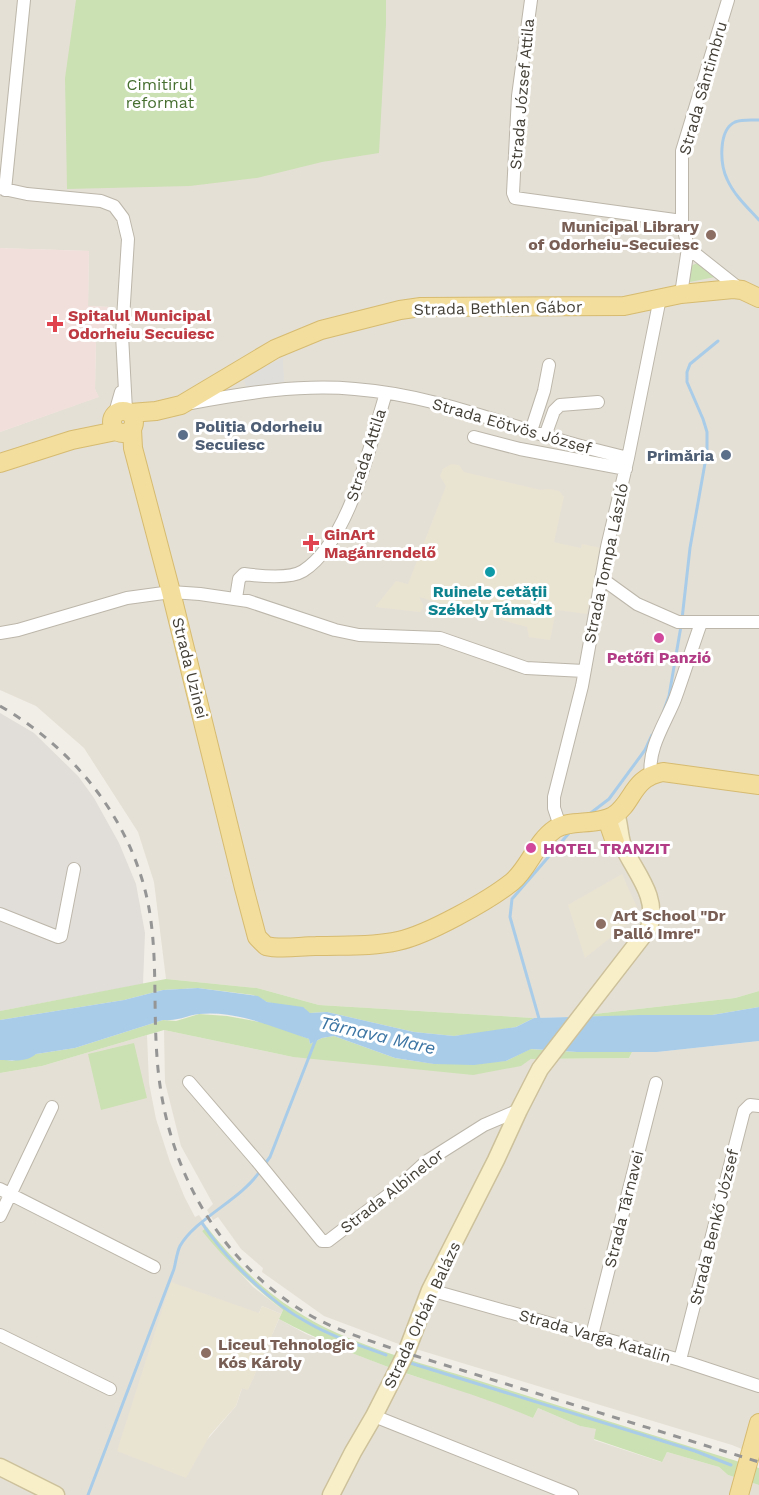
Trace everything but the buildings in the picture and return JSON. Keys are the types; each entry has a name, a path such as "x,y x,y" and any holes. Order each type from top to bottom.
{"main road":[{"name":"Strada Bethlen Gábor","path":"0,464 123,421 181,405 275,349 338,324 421,307 624,306 681,294 742,290"},
{"path":"742,290 759,298"},
{"name":"Strada Uzinei","path":"123,421 133,448 171,592 257,937 266,946 381,944 400,941 436,926 494,895 514,880 545,838 574,825"},
{"path":"574,825 612,816 645,780 667,773 759,785"},
{"path":"612,816 615,842"},
{"path":"612,816 629,857"},
{"path":"574,825 601,831 629,857"},
{"name":"Strada Orbán Balázs","path":"331,1495 406,1353 430,1290 540,1069 649,928 652,904 629,857"},
{"path":"738,1495 757,1442 759,1423"},
{"path":"0,1467 56,1495"}],"street":[{"path":"24,0 2,189 27,194 102,201 114,206 123,218 128,239 122,335 123,421"},
{"name":"Strada József Attila","path":"531,0 519,96 513,193 515,198 682,221"},
{"name":"Strada Sântimbru","path":"688,248 682,221 681,163 684,142 729,0"},
{"path":"681,294 688,248 742,290"},
{"name":"Strada Tompa László","path":"574,825 554,808 554,797 584,671 601,578 627,464 660,298"},
{"path":"531,431 549,365"},
{"path":"238,372 239,388 242,394"},
{"name":"Strada Eötvös József","path":"181,405 242,394 324,387 358,389 462,409 627,464"},
{"name":"Strada Attila","path":"236,598 240,579 244,574 270,577 302,572 330,545 357,487 386,393"},
{"path":"545,436 554,411 560,405 598,402"},
{"path":"474,437 520,449 627,464"},
{"path":"601,578 638,604 683,622 759,622"},
{"path":"0,633 127,598 171,592 236,598 262,604 334,630 359,635 429,636 456,643 526,668 584,671"},
{"path":"645,780 701,623"},
{"path":"0,914 58,937 61,936 74,869"},
{"name":"Strada Albinelor","path":"189,1082 322,1242 396,1189 428,1161 484,1125 519,1110"},
{"name":"Strada Târnavei","path":"592,1335 656,1083"},
{"name":"Strada Benkő József","path":"680,1360 744,1111 750,1105 759,1106"},
{"path":"0,1216 5,1192 52,1107"},
{"path":"5,1192 154,1267"},
{"name":"Strada Varga Katalin","path":"430,1290 680,1360 759,1386"},
{"path":"0,1335 110,1389"},
{"path":"374,1416 564,1493"}],"shaded area":[{"path":"0,0 759,0 759,991 735,998 568,1017 534,1018 319,1005 257,988 166,979 154,882 138,832 84,748 36,706 0,690 0,432 98,397 95,389 96,340 110,341 110,307 88,306 89,251 0,248"},
{"name":"Spitalul Municipal Odorheiu Secuiesc","path":"0,248 89,251 88,306 110,307 110,342 96,341 95,389 99,397 0,432"},
{"path":"283,358 284,382 246,387 244,380 256,370"},
{"path":"451,464 459,465 464,472 541,490 559,491 564,497 554,542 581,548 582,544 601,548 587,614 556,610 550,640 529,637 527,627 419,597 423,604 420,612 375,607 396,581 408,584 446,486 440,476 443,469"},
{"path":"0,713 34,733 78,776 94,798 119,843 136,884 145,933 143,984 0,1011"},
{"name":"Art School \"Dr Palló Imre\"","path":"622,874 640,914 585,958 568,905"},
{"path":"164,1030 293,1057 520,1066 531,1059 629,1058 632,1052 657,1052 759,1041 759,1456 732,1445 396,1343 324,1316 262,1272 263,1268 241,1249 218,1217 213,1220 207,1210 213,1204 181,1146 165,1082"},
{"path":"147,1035 149,1083 156,1119 185,1198 195,1217 199,1215 207,1227 202,1231 253,1287 283,1310 281,1314 262,1306 201,1447 236,1406 242,1388 248,1389 279,1319 306,1334 347,1351 401,1372 495,1401 533,1418 538,1408 580,1426 597,1429 594,1440 661,1462 667,1452 719,1467 728,1475 759,1485 759,1495 0,1495 0,1073 42,1066"},
{"name":"Liceul Tehnologic Kós Károly","path":"171,1282 259,1313 262,1306 281,1314 248,1390 242,1388 236,1406 210,1435 186,1478 117,1451"}],"green space":[{"name":"Cimitirul reformat","path":"76,0 386,0 379,153 322,162 257,178 190,186 67,189 65,78"},
{"path":"698,263 715,277 690,282 690,266"},
{"path":"166,979 257,988 319,1005 534,1018 516,1027 454,1036 414,1032 327,1012 310,1013 267,1002 253,995 198,988 163,990 124,1000 0,1020 0,1011"},
{"path":"759,991 759,1007 712,1015 568,1017 735,998"},
{"path":"199,1014 227,1016 271,1024 309,1039 310,1044 322,1038 334,1036 395,1058 434,1064 506,1061 530,1049 632,1052 629,1058 531,1059 521,1066 473,1075 293,1057 164,1030 42,1066 0,1073 0,1060 2,1059 12,1061 36,1054 75,1048 163,1020 176,1021"},
{"path":"134,1043 147,1098 101,1110 88,1054"},
{"path":"207,1227 236,1261 269,1292 314,1322 336,1333 408,1359 759,1468 759,1485 728,1475 719,1467 667,1452 662,1462 594,1439 596,1429 580,1426 538,1408 533,1418 485,1399 386,1366 309,1334 279,1319 283,1310 221,1253 202,1231"}],"water":[{"name":"Târnava Mare","path":"198,988 258,996 267,1002 303,1007 310,1013 327,1012 414,1032 454,1036 516,1027 534,1018 712,1015 759,1007 759,1041 657,1052 577,1052 531,1049 506,1061 474,1065 434,1064 395,1058 334,1036 322,1038 310,1044 309,1039 269,1025 242,1017 213,1013 163,1020 75,1048 36,1054 23,1060 0,1060 0,1020 124,1000 163,990"}],"waterway":[{"path":"759,120 741,120 729,126 722,148 723,165 730,185 759,220"},
{"path":"682,619 690,548 707,452 707,432 687,382 687,372 690,364 718,341"},
{"path":"664,710 669,696 681,626"},
{"path":"588,815 609,799 645,750 652,735"},
{"path":"540,1022 510,917 512,899 570,832"},
{"name":"Târnava Mare","path":"264,1165 270,1157 316,1039"},
{"path":"88,1495 174,1269 180,1246 196,1227 242,1191 260,1171"},
{"path":"202,1223 235,1264 263,1291 291,1313 324,1331 386,1355"},
{"path":"407,1362 695,1451 731,1465"}],"railway":[{"path":"0,706 27,723 74,765 95,789 113,815 128,843 140,872 151,922 157,1057 170,1132 182,1168 198,1201 218,1232 242,1261 270,1287 301,1310 352,1334 406,1353 759,1462"}],"place":[{"name":"Municipal Library of Odorheiu-Secuiesc","path":"711,235"},
{"name":"Spitalul Municipal Odorheiu Secuiesc","path":"55,324"},
{"name":"Poliția Odorheiu Secuiesc","path":"183,435"},
{"name":"Primăria","path":"726,455"},
{"name":"GinArt Magánrendelő","path":"311,543"},
{"name":"Ruinele cetății Székely Támadt","path":"490,572"},
{"name":"Petőfi Panzió","path":"659,638"},
{"name":"HOTEL TRANZIT","path":"531,848"},
{"name":"Art School \"Dr Palló Imre\"","path":"601,924"},
{"name":"Liceul Tehnologic Kós Károly","path":"206,1353"}]}
